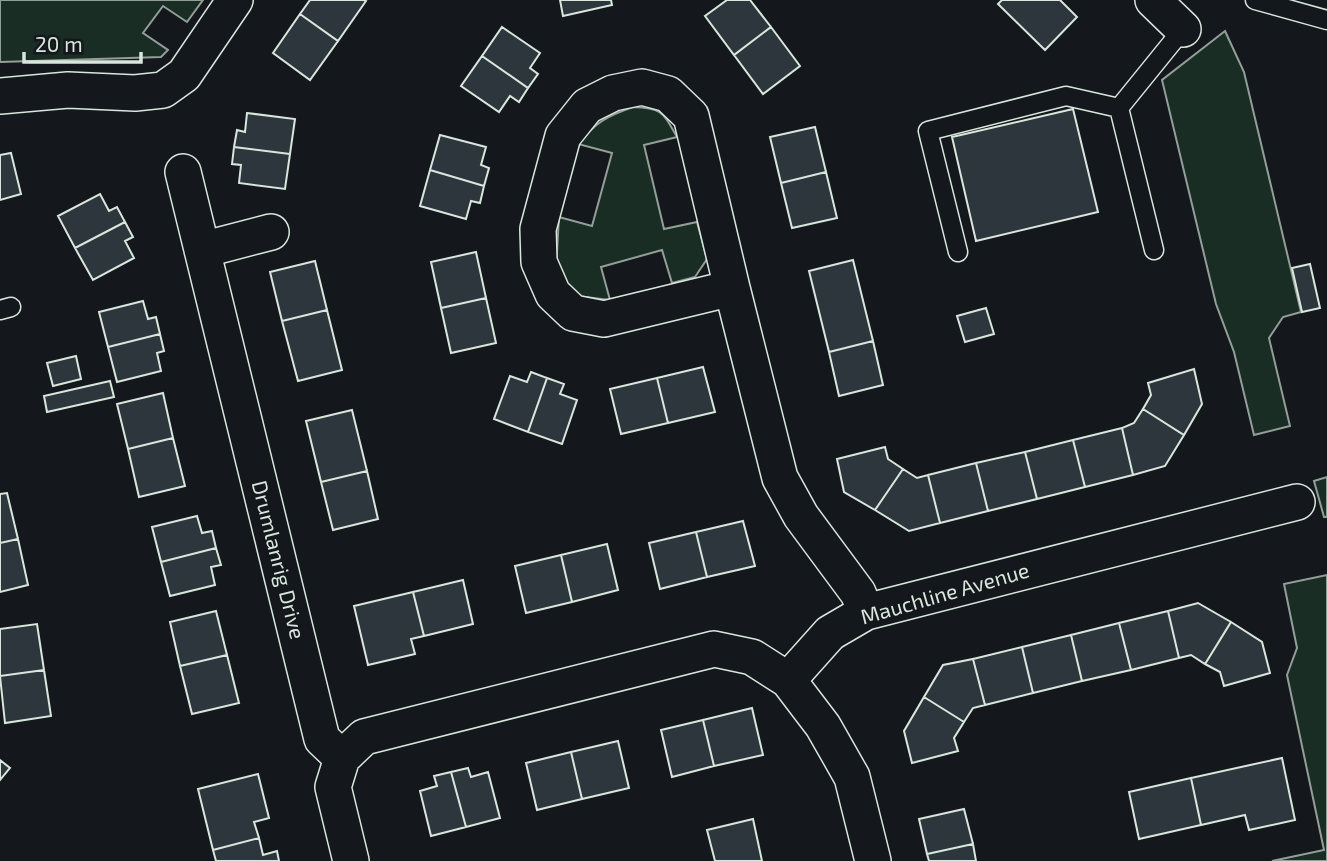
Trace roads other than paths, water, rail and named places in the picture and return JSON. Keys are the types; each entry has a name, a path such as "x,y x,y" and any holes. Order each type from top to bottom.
{"street":[{"path":"0,96 68,90 135,93 163,90 184,75 235,0"},
{"path":"1153,0 1183,29"},
{"path":"732,288 604,319 573,313 553,294 539,262 538,229 563,135 587,106 613,93 642,87 668,94 691,116 780,478 801,516 858,593 866,612"},
{"name":"Drumlanrig Drive","path":"183,172 322,739 342,758"},
{"path":"202,250 271,232"},
{"name":"Mauchline Avenue","path":"788,680 830,633 866,612 1297,502"},
{"path":"351,861 333,787 342,758 364,737 714,649 752,657 788,680 823,726 852,777 873,861"}],"lane":[{"path":"1255,0 1327,20"},
{"path":"1119,108 1183,29"},
{"path":"958,252 928,131 1066,96 1119,108"},
{"path":"1119,108 1154,250"}]}
